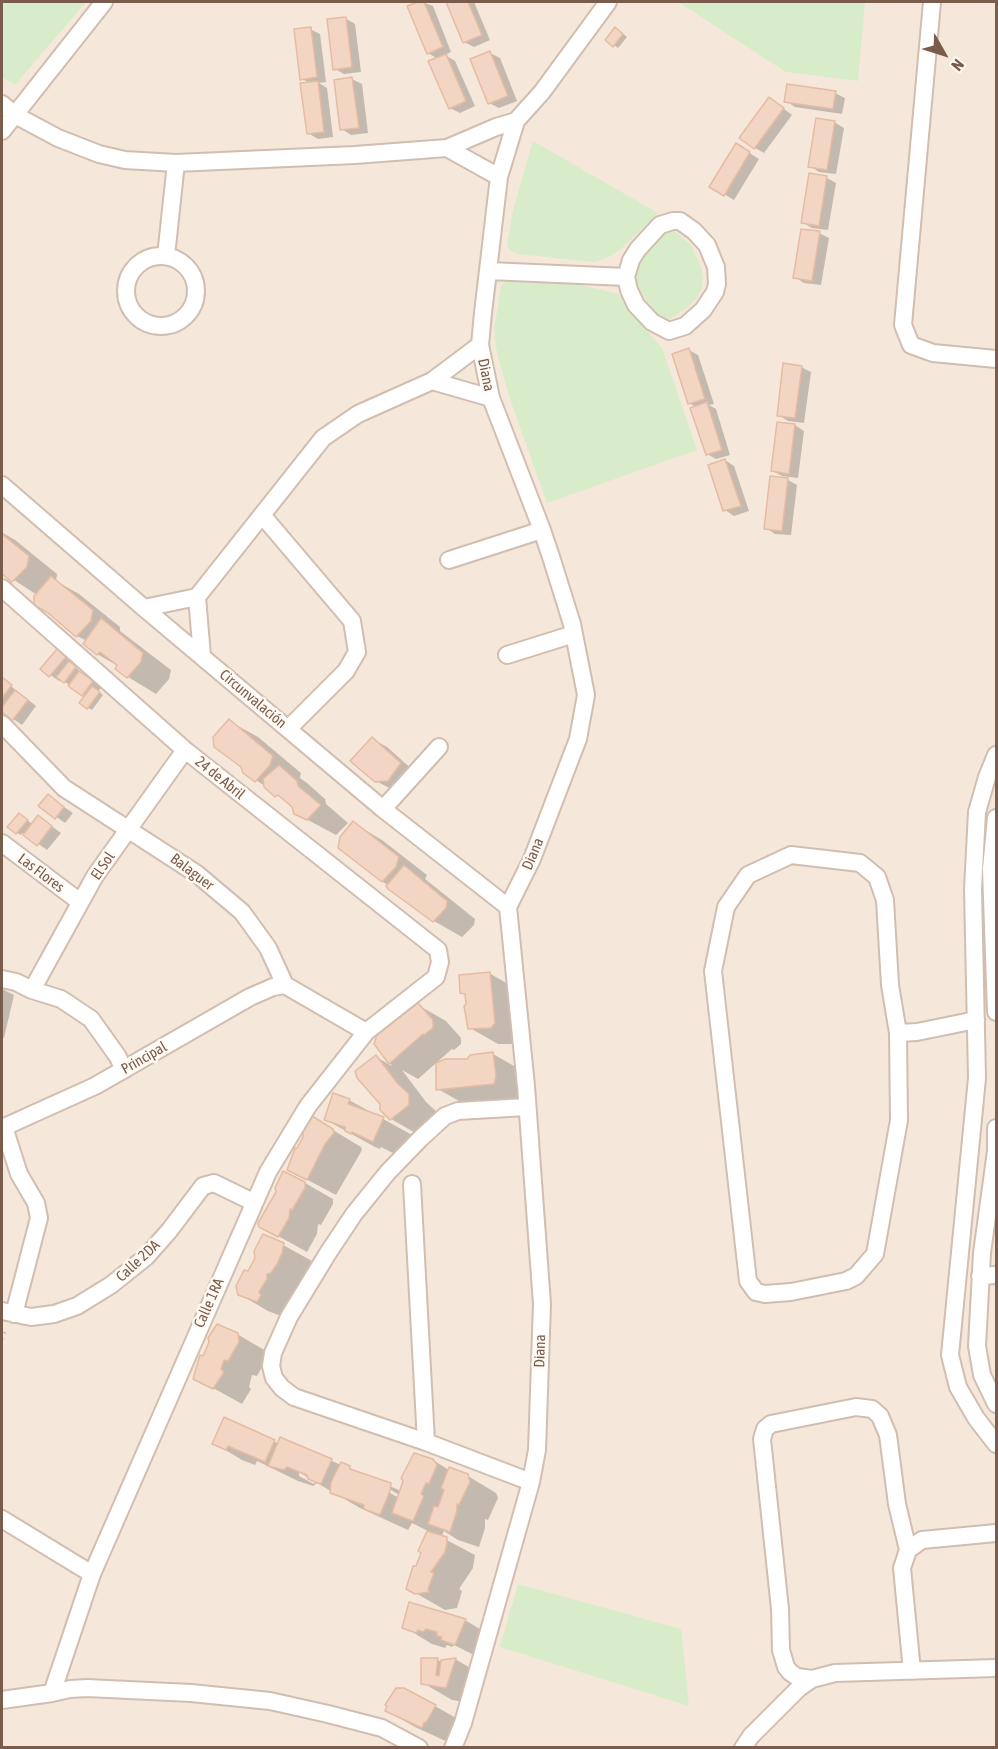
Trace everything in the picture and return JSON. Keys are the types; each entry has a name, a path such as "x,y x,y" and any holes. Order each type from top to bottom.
{"street":[{"path":"2,131 104,2"},
{"name":"Diana","path":"453,1748 463,1723 531,1482 537,1450 542,1304 508,907 532,859 578,739 586,695 574,634 542,530 491,398 480,345 499,177 516,121 542,92 608,2"},
{"path":"932,2 903,325 911,345 933,353 996,359"},
{"path":"2,104 15,116 58,138 99,154 126,160 177,164 447,148 516,121"},
{"path":"447,148 499,177"},
{"path":"166,256 177,164"},
{"path":"680,221 694,231 707,245 716,267 717,284 711,300 698,315 685,326 669,331 652,322 636,305 626,277 631,260 660,225 680,221"},
{"path":"154,256 166,256 186,266 192,275 195,297 192,307 185,316 165,326 154,325 134,314 128,303 126,291 128,279 143,261 154,256"},
{"path":"489,272 626,277"},
{"path":"144,608 197,597 323,438 358,414 432,381 480,345"},
{"path":"432,381 491,398"},
{"name":"Circunvalación","path":"2,485 383,809 508,907"},
{"path":"262,515 352,621 357,652 346,671 288,729"},
{"path":"449,560 542,530"},
{"path":"197,597 202,656"},
{"name":"24 de Abril","path":"5,598 184,750 438,950 440,962"},
{"path":"507,655 574,634"},
{"name":"Balaguer","path":"2,724 64,788 196,874 242,912 268,948 285,985"},
{"path":"383,809 439,747"},
{"name":"El Sol","path":"32,990 80,902 184,750"},
{"path":"996,755 977,812 973,889 977,1078 950,1355 958,1387 976,1418 996,1444"},
{"path":"996,818 994,869 996,1012"},
{"name":"Las Flores","path":"2,843 80,902"},
{"path":"791,855 860,863 877,877 885,900 890,985 898,1033 899,1120 875,1254 856,1276 846,1281 791,1292 765,1294 756,1292 748,1281 713,971 726,907 748,875 791,855"},
{"name":"Calle 1RA","path":"52,1693 92,1574 268,1172 308,1106 366,1032 436,977 440,962"},
{"path":"2,979 61,999 91,1019 118,1057 124,1070"},
{"path":"285,985 366,1032"},
{"name":"Principal","path":"3,1128 95,1086 250,998 273,987 285,985"},
{"path":"898,1033 917,1032 976,1020"},
{"path":"526,1107 458,1111 445,1116 434,1125 388,1172 354,1214 305,1291 273,1353 271,1366 274,1377 282,1388 294,1397 426,1442 531,1482"},
{"path":"3,1128 19,1174 36,1203 39,1218 8,1312"},
{"path":"996,1128 988,1276 977,1346 982,1375 996,1404"},
{"name":"Calle 2DA","path":"8,1312 31,1317 54,1314 77,1306 111,1285 146,1257 203,1186 214,1183 253,1202"},
{"path":"412,1184 426,1442"},
{"path":"812,1679 797,1677 790,1672 786,1667 781,1650 780,1609 762,1439 765,1429 771,1424 856,1407 872,1409 880,1416 888,1435 897,1503 908,1550 902,1568 912,1671"},
{"path":"2,1519 92,1574"},
{"path":"908,1550 922,1540 996,1533"},
{"path":"743,1748 751,1736 799,1688 812,1679 835,1673 996,1668"},
{"path":"2,1700 87,1688 191,1693 270,1701 382,1728 419,1748"}],"shaded area":[{"path":"2,2 996,2 996,1747 2,1748"}],"green space":[{"path":"2,2 86,2 15,85 2,77"},
{"path":"678,2 865,2 858,81 786,72"},
{"path":"533,141 658,213 621,249 607,258 594,262 517,254 510,250 507,246 513,210"},
{"path":"670,231 677,233 691,245 701,267 703,278 697,298 670,319 658,315 640,292 636,282 639,262 645,252"},
{"path":"506,280 572,283 619,294 662,348 697,450 547,503 510,399 497,353 494,330 501,287"},
{"path":"518,1584 681,1629 689,1706 500,1647"}],"building":[{"path":"424,2 443,47 427,54 407,6"},
{"path":"446,2 468,2 482,35 463,43"},
{"path":"346,17 352,67 333,70 327,19"},
{"path":"311,27 317,77 300,80 294,29"},
{"path":"615,27 623,34 613,47 605,40"},
{"path":"490,51 508,96 488,104 470,59"},
{"path":"446,54 466,101 449,109 428,61"},
{"path":"352,77 359,128 340,130 334,80"},
{"path":"318,81 324,132 307,134 300,83"},
{"path":"787,84 836,91 833,109 784,102"},
{"path":"769,97 784,108 754,149 739,138"},
{"path":"816,118 835,121 827,170 808,167"},
{"path":"736,143 750,152 724,196 709,187"},
{"path":"809,173 827,176 819,226 801,223"},
{"path":"801,229 820,231 812,281 793,278"},
{"path":"689,348 705,399 688,404 672,354"},
{"path":"783,363 802,366 795,418 777,416"},
{"path":"707,402 722,450 706,455 690,408"},
{"path":"777,422 795,424 789,474 771,471"},
{"path":"725,459 741,506 723,511 708,465"},
{"path":"770,476 788,478 782,531 764,529"},
{"path":"2,534 29,556 27,567 12,582 2,574"},
{"path":"51,576 93,610 91,621 76,637 47,612 34,605 34,596"},
{"path":"101,618 143,653 141,662 127,678 115,669 117,665 100,652 97,655 83,644"},
{"path":"57,649 66,657 49,677 40,669"},
{"path":"69,661 76,667 64,683 56,677"},
{"path":"79,671 93,681 82,696 68,686"},
{"path":"2,677 12,685 2,698"},
{"path":"92,686 100,692 87,709 79,703"},
{"path":"15,690 28,700 12,721 2,712 2,707"},
{"path":"229,719 273,756 270,765 255,782 243,773 241,767 214,747 213,737"},
{"path":"372,737 401,763 388,781 375,782 350,761"},
{"path":"279,765 297,781 298,786 321,805 307,820 294,814 292,807 264,787 263,779"},
{"path":"48,794 64,807 55,819 38,806"},
{"path":"19,813 28,820 16,834 7,827"},
{"path":"38,815 52,826 37,846 23,835"},
{"path":"353,821 399,857 396,867 382,882 338,848 340,837"},
{"path":"404,865 447,901 446,908 433,922 386,886"},
{"path":"490,972 495,1023 491,1028 468,1029 464,1006 466,1004 465,994 460,993 459,975"},
{"path":"418,1003 433,1020 433,1028 389,1064 374,1044 377,1035"},
{"path":"493,1052 496,1076 494,1084 436,1090 436,1063 445,1059 467,1059 470,1055"},
{"path":"376,1055 398,1084 409,1094 409,1105 390,1120 380,1110 380,1104 357,1078 355,1071"},
{"path":"333,1093 350,1099 348,1104 384,1117 373,1142 345,1131 345,1127 324,1120"},
{"path":"312,1116 333,1129 334,1133 325,1144 307,1180 287,1170 295,1148 303,1137 303,1132"},
{"path":"283,1171 305,1182 305,1188 292,1210 290,1209 289,1218 278,1237 259,1227 258,1223 276,1192 275,1188"},
{"path":"263,1234 284,1243 277,1264 271,1273 267,1274 257,1302 238,1295 236,1286 244,1270 248,1271 255,1258 254,1251"},
{"path":"217,1324 238,1333 239,1342 228,1361 224,1360 221,1369 224,1372 213,1389 193,1379 200,1355 203,1356 209,1342 208,1338"},
{"path":"224,1417 275,1440 265,1462 228,1446 226,1450 212,1444"},
{"path":"280,1437 332,1459 321,1484 287,1467 284,1470 268,1466"},
{"path":"414,1453 433,1459 437,1465 429,1484 426,1483 421,1494 424,1496 413,1521 392,1513 403,1481 401,1478"},
{"path":"341,1462 350,1466 350,1469 391,1483 380,1515 364,1509 364,1505 330,1493 331,1482"},
{"path":"449,1467 468,1474 470,1482 459,1505 457,1504 450,1532 428,1524 434,1506 438,1507 444,1490 441,1488"},
{"path":"427,1531 447,1537 447,1543 445,1552 431,1572 434,1573 428,1589 430,1592 415,1594 406,1589 413,1566 416,1566 421,1553 418,1551"},
{"path":"409,1602 466,1619 455,1645 441,1640 442,1637 437,1636 437,1632 426,1629 423,1632 418,1630 416,1633 402,1628"},
{"path":"421,1658 438,1658 436,1675 439,1676 441,1660 456,1658 446,1688 421,1684"},
{"path":"396,1688 404,1688 436,1705 422,1728 385,1711 387,1706 385,1705"}]}
